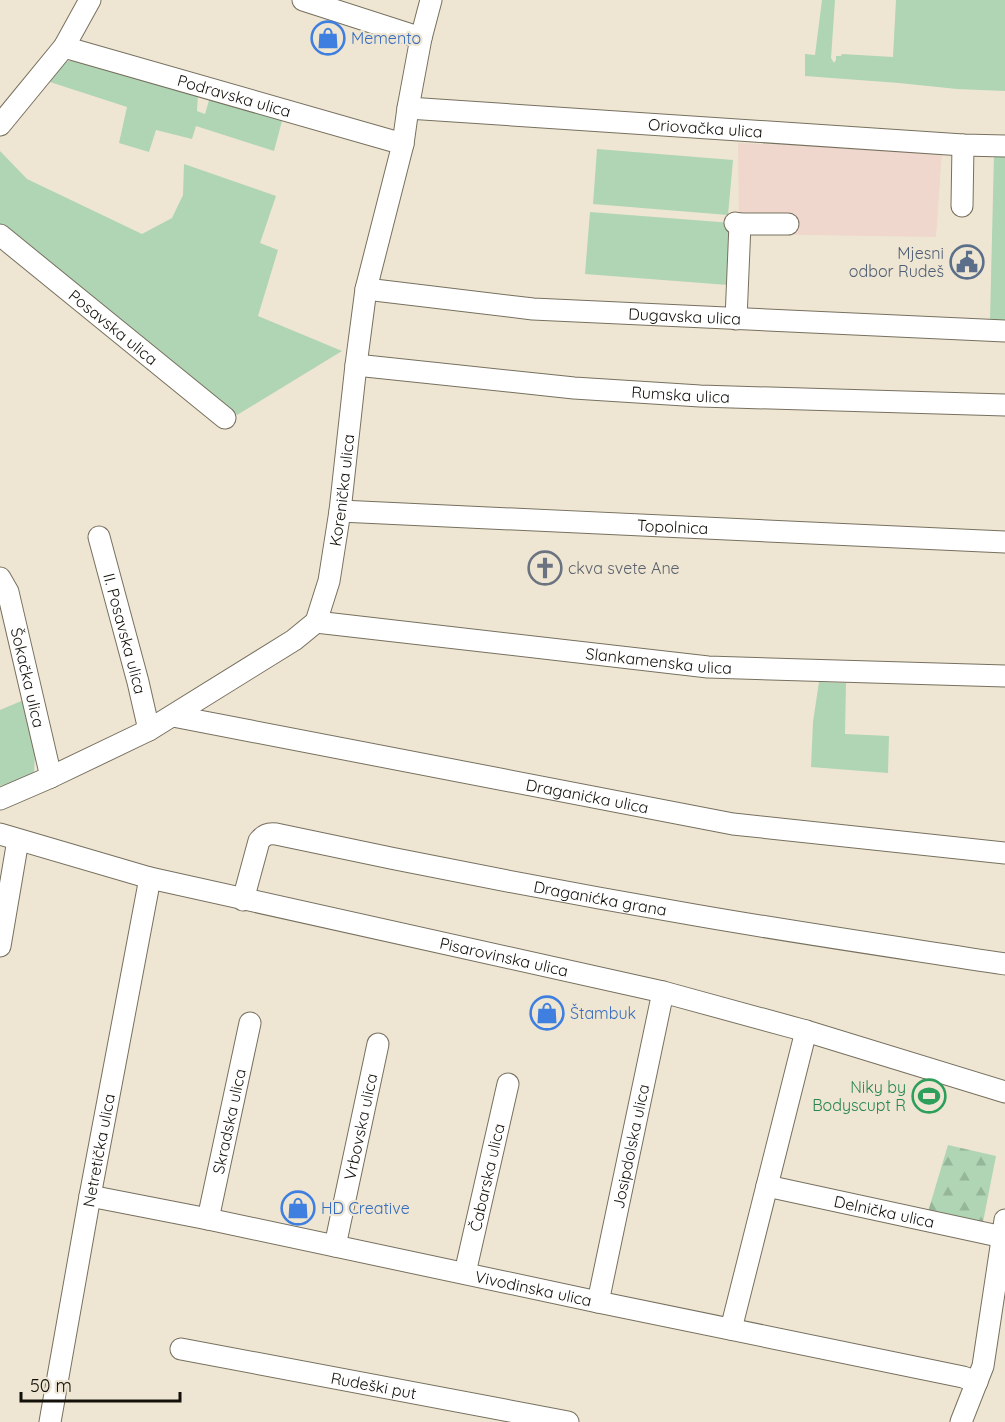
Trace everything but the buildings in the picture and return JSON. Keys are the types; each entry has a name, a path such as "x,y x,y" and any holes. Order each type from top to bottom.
{"street":[{"path":"0,125 64,47 90,0"},
{"path":"303,0 422,38"},
{"name":"Korenička ulica","path":"316,622 329,581 340,511 366,289 403,144 408,108 431,0"},
{"name":"Podravska ulica","path":"64,47 403,144"},
{"name":"Oriovačka ulica","path":"408,108 1005,146"},
{"path":"962,206 963,145"},
{"path":"736,319 737,224 788,224"},
{"name":"Posavska ulica","path":"0,235 225,418"},
{"name":"Dugavska ulica","path":"366,289 533,309 1005,331"},
{"name":"Rumska ulica","path":"356,365 574,388 700,396 1005,405"},
{"name":"Topolnica","path":"340,511 1005,542"},
{"name":"II. Posavska ulica","path":"99,537 149,730"},
{"name":"Šokačka ulica","path":"0,578 8,592 51,777"},
{"path":"0,799 149,730 294,640 316,622"},
{"name":"Slankamenska ulica","path":"316,622 708,667 1005,676"},
{"name":"Draganićka ulica","path":"173,716 733,824 1005,853"},
{"name":"Draganićka grana","path":"243,900 259,841 270,833 579,895 697,916 1005,964"},
{"path":"0,946 9,837"},
{"name":"Pisarovinska ulica","path":"9,837 150,878 663,992 806,1031 1005,1092"},
{"name":"Netretička ulica","path":"50,1422 150,878"},
{"name":"Josipdolska ulica","path":"598,1302 663,992"},
{"name":"Skradska ulica","path":"208,1219 250,1023"},
{"path":"731,1329 806,1031"},
{"name":"Vrbovska ulica","path":"335,1246 378,1044"},
{"name":"Čabarska ulica","path":"465,1273 508,1084"},
{"name":"Delnička ulica","path":"767,1186 1004,1228"},
{"name":"Vivodinska ulica","path":"90,1196 977,1382"},
{"path":"961,1422 996,1340 1004,1228"},
{"name":"Rudeški put","path":"181,1349 568,1422"}],"shaded area":[{"path":"738,143 942,151 936,237 739,234"}],"green space":[{"path":"822,0 835,0 831,58 834,63 836,56 842,54 893,57 896,0 1005,0 1005,91 805,76 805,54 815,55"},
{"path":"72,60 198,94 197,111 205,114 210,97 283,117 274,151 196,126 192,139 156,130 149,152 119,143 127,107 50,82 65,62"},
{"path":"597,149 733,160 728,215 593,204"},
{"path":"0,151 27,179 142,234 172,218 183,195 184,164 276,196 260,243 278,250 258,316 342,351 237,415 0,228"},
{"path":"994,153 1005,154 1005,321 990,321"},
{"path":"590,212 732,223 728,285 585,274"},
{"path":"819,682 846,683 845,734 889,736 888,773 811,767 813,722"},
{"path":"26,699 35,753 34,775 0,786 0,710"},
{"path":"948,1145 996,1156 982,1227 927,1215"}],"place":[{"name":"Memento","path":"328,38"},
{"name":"Mjesni odbor Rudeš","path":"967,262"},
{"name":"ckva svete Ane","path":"545,568"},
{"name":"Štambuk","path":"547,1013"},
{"name":"Niky by Bodyscupt R","path":"929,1096"},
{"name":"HD Creative","path":"298,1208"}]}
